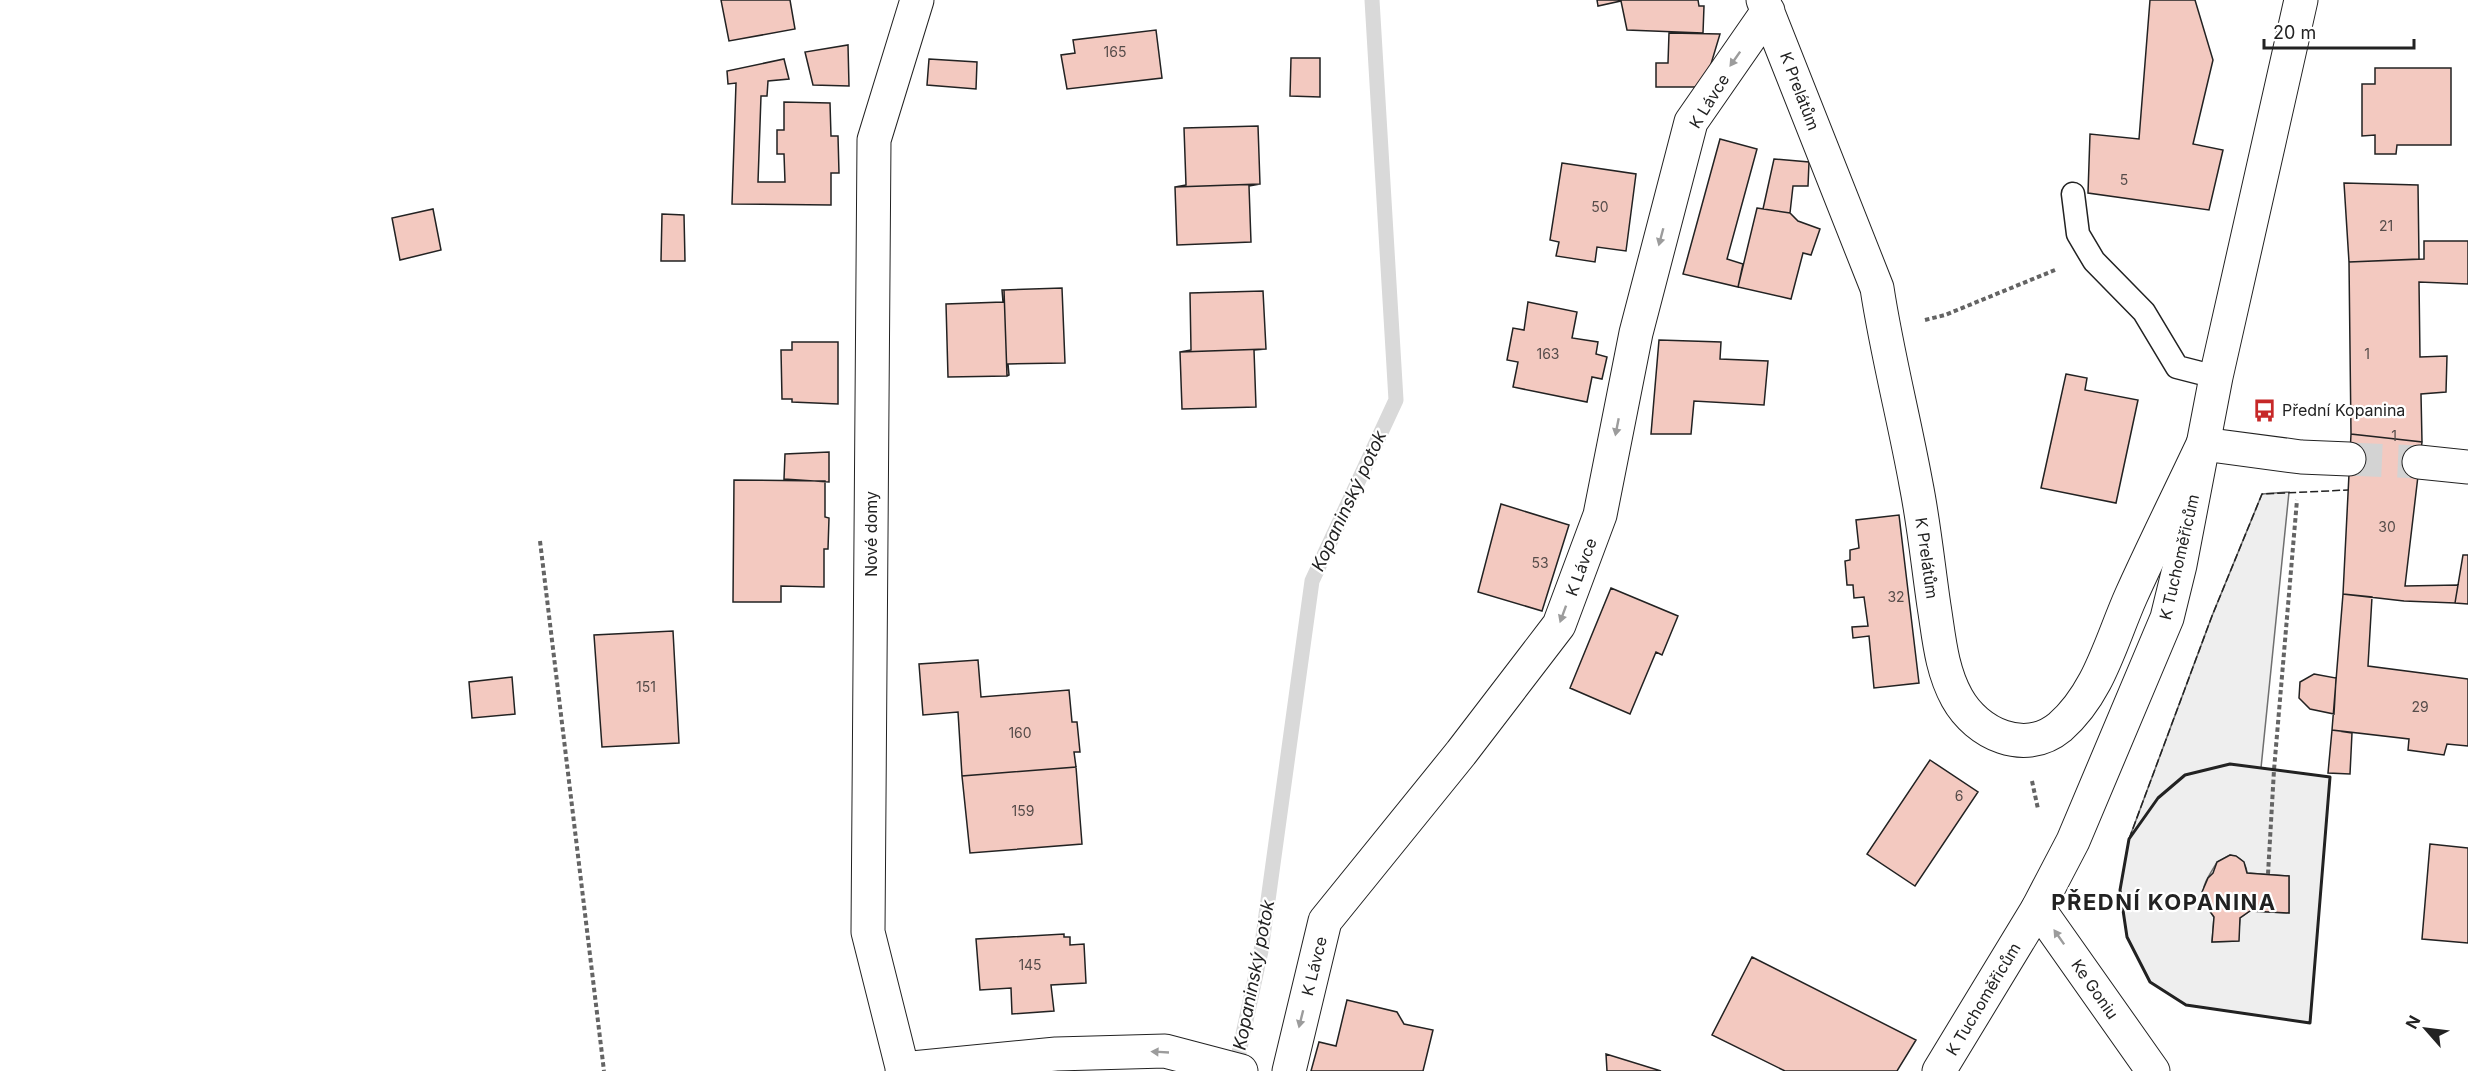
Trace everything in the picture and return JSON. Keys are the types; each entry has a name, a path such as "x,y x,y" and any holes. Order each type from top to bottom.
{"street":[{"name":"Nové domy","path":"902,1070 868,932 874,140 917,0"},
{"name":"K Tuchoměřicům","path":"1939,1071 2038,908 2073,841 2167,618 2180,565 2216,377 2301,0"},
{"name":"K Prelátům","path":"1766,6 1877,288 1916,484 1942,660 1957,699 1976,720 2001,736 2026,742"},
{"name":"K Lávce","path":"1289,1071 1325,921 1461,753 1559,625 1600,515 1636,333 1691,122 1766,6"},
{"path":"2026,742 2042,738 2060,726 2093,685 2202,444 2301,458 2349,459"},
{"path":"2419,462 2468,467"},
{"name":"Ke Goniu","path":"2038,908 2153,1071"},
{"path":"902,1070 1056,1054 1165,1051 1229,1068"}],"lane":[{"path":"2073,194 2078,234 2094,261 2144,312 2177,367 2216,377"}],"path":[{"path":"1884,330 1945,315 2063,267 2094,261"},
{"path":"2268,874 2274,770 2301,458"},
{"path":"540,541 604,1071"},
{"path":"2026,742 2035,801 2044,827 2073,841"}],"shaded area":[{"path":"2289,492 2261,768 2330,777 2310,1023 2186,1005 2150,982 2127,937 2120,890 2129,839 2212,616 2262,494","holes":["2230,855 2242,861 2247,873 2289,876 2289,913 2250,911 2240,918 2238,941 2212,942 2214,917 2203,895 2205,883 2217,862"]}],"building":[{"path":"721,0 790,0 795,29 729,41"},
{"path":"1597,0 1698,0 1699,6 1704,6 1703,33 1627,30 1621,1 1598,6"},
{"path":"2150,0 2195,0 2213,60 2193,144 2223,150 2209,210 2088,193 2090,134 2139,139"},
{"path":"1156,30 1162,78 1067,89 1061,55 1075,53 1073,40"},
{"path":"1669,33 1720,34 1711,64 1717,64 1701,87 1656,87 1656,63 1668,63"},
{"path":"848,45 849,86 813,85 805,52"},
{"path":"1291,58 1320,58 1320,97 1290,96"},
{"path":"784,59 789,79 768,81 767,96 761,96 758,182 785,182 784,154 777,154 777,130 784,130 784,102 830,103 831,136 838,136 839,173 831,173 831,205 732,204 736,83 728,84 727,71"},
{"path":"929,59 977,62 976,89 927,85"},
{"path":"2375,68 2451,68 2451,145 2397,145 2396,154 2375,154 2375,135 2362,136 2362,84 2375,84"},
{"path":"1258,126 1260,184 1175,187 1186,185 1184,128"},
{"path":"1720,139 1757,149 1727,259 1743,264 1738,287 1683,274"},
{"path":"1774,159 1809,162 1808,186 1793,186 1790,213 1763,209"},
{"path":"1562,163 1636,174 1626,251 1597,247 1595,262 1556,256 1559,242 1550,240"},
{"path":"2344,183 2418,185 2419,259 2349,262"},
{"path":"1260,184 1249,186 1251,242 1177,245 1175,187"},
{"path":"1757,208 1790,213 1798,221 1820,229 1811,255 1803,253 1791,299 1738,287"},
{"path":"433,209 441,250 400,260 392,218"},
{"path":"662,214 684,215 685,261 661,261"},
{"path":"2424,241 2468,241 2468,284 2419,282 2420,357 2447,356 2446,392 2421,394 2422,442 2351,434 2349,262 2424,259"},
{"path":"1062,288 1065,363 1008,364 1009,375 1007,376 1004,290"},
{"path":"1002,290 1004,290 1007,376 948,377 946,304 1003,302"},
{"path":"1263,291 1266,349 1180,352 1191,350 1190,293"},
{"path":"1528,302 1577,312 1572,338 1598,342 1596,354 1607,357 1602,379 1592,377 1587,402 1513,387 1518,362 1507,360 1513,328 1524,330"},
{"path":"1659,340 1721,342 1720,359 1768,361 1764,405 1694,401 1691,434 1651,434"},
{"path":"792,342 838,342 838,404 792,402 792,399 782,399 781,350 792,350"},
{"path":"1266,349 1254,350 1256,407 1182,409 1180,352"},
{"path":"2066,374 2087,378 2085,390 2138,400 2116,503 2041,488"},
{"path":"2351,434 2422,442 2405,586 2458,585 2455,603 2404,601 2343,594"},
{"path":"829,452 829,482 784,479 785,454"},
{"path":"734,480 825,481 825,517 829,518 828,549 824,549 824,587 781,586 781,602 733,602"},
{"path":"1501,504 1569,525 1542,611 1478,592"},
{"path":"1899,515 1919,683 1874,688 1869,636 1853,638 1852,627 1868,626 1864,597 1854,598 1853,585 1847,585 1845,561 1850,560 1850,550 1859,548 1856,520"},
{"path":"2463,555 2468,555 2468,604 2455,603"},
{"path":"1611,588 1678,616 1662,655 1656,652 1630,714 1570,688"},
{"path":"2343,594 2372,597 2368,666 2468,679 2468,746 2447,744 2444,755 2408,750 2409,739 2332,730"},
{"path":"673,631 679,743 602,747 594,635"},
{"path":"978,660 981,697 1069,690 1072,722 1077,722 1080,752 1074,752 1076,767 962,776 958,712 923,715 919,664"},
{"path":"2314,674 2336,678 2334,714 2310,709 2299,698 2300,682"},
{"path":"512,677 515,714 472,718 469,682"},
{"path":"2332,730 2352,733 2350,774 2328,773"},
{"path":"1930,760 1978,792 1915,886 1867,854"},
{"path":"1076,767 1082,844 970,853 962,776"},
{"path":"2430,844 2468,848 2468,943 2422,939"},
{"path":"2230,855 2244,862 2247,873 2289,876 2289,913 2250,911 2240,918 2239,941 2212,942 2214,917 2204,903 2202,892 2217,862"},
{"path":"1064,934 1064,937 1070,937 1070,945 1084,944 1086,983 1051,985 1054,1011 1012,1014 1011,988 980,990 976,939"},
{"path":"1752,957 1916,1040 1897,1071 1785,1071 1712,1035"},
{"path":"1347,1000 1397,1012 1404,1024 1433,1030 1423,1071 1311,1071 1319,1042 1336,1046"},
{"path":"1606,1054 1661,1071 1607,1071"}],"waterway":[{"name":"Kopaninský potok","path":"1235,1071 1261,951 1312,581 1396,400 1372,0"}],"tunnel":[{"path":"2349,459 2419,462"}],"fence":[{"path":"2129,839 2212,616 2262,494 2348,490"}],"wall":[{"path":"2230,764 2330,777 2310,1023 2186,1005 2150,982 2127,937 2120,890 2129,839 2158,798 2185,775 2230,764"}],"place":[{"name":"Přední Kopanina","path":"2264,410"}],"district":[{"name":"PŘEDNÍ KOPANINA","path":"2164,902"}]}
